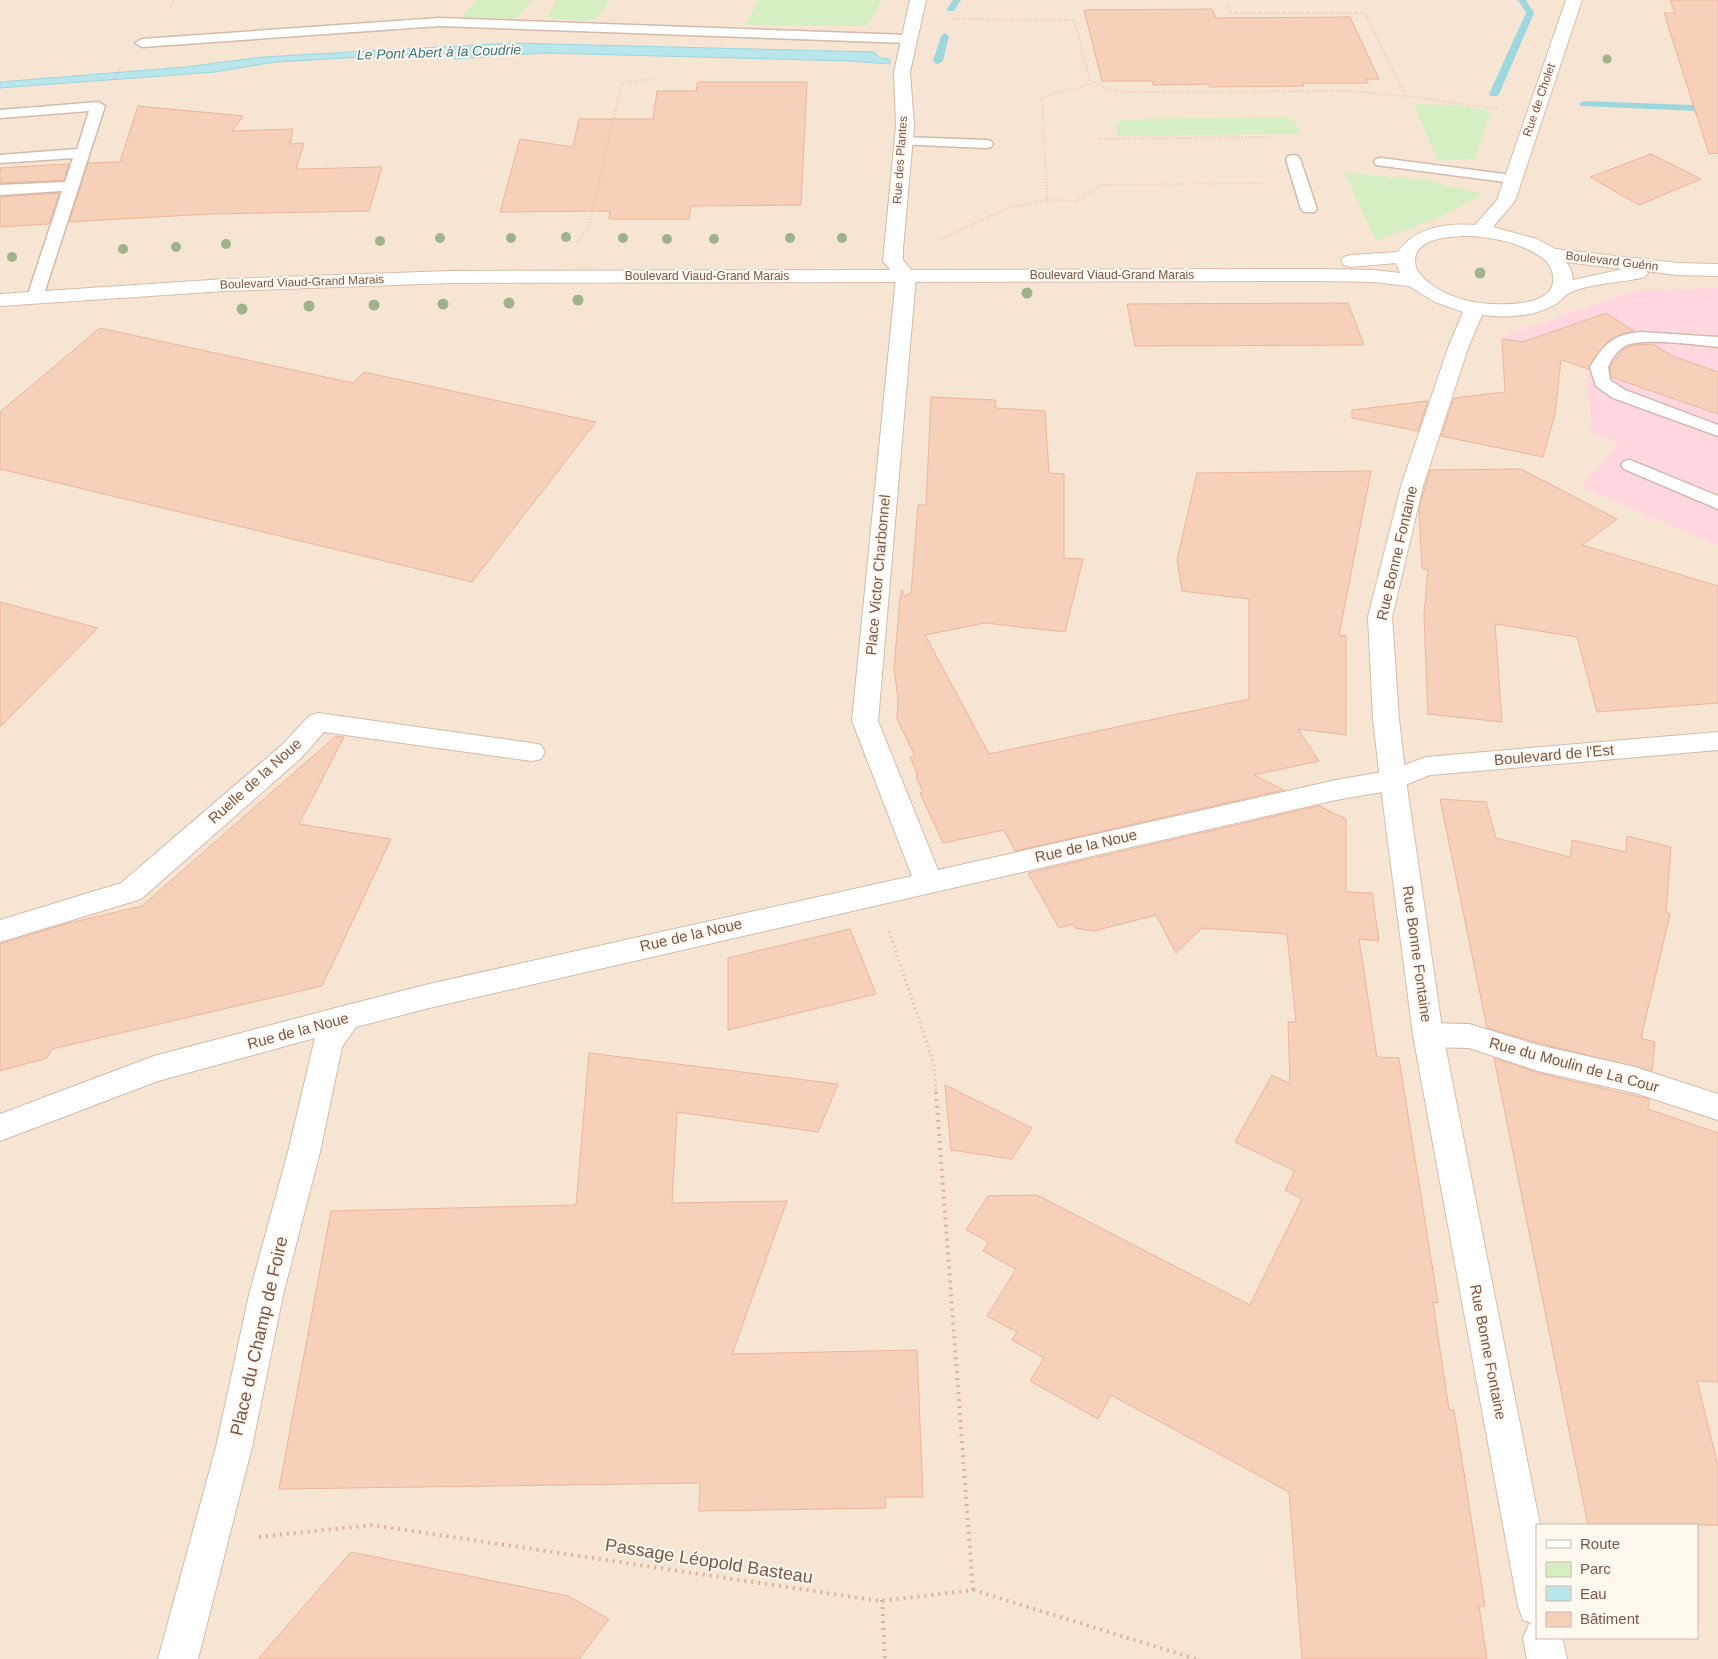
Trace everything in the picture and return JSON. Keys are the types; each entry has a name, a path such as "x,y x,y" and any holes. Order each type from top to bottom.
{"street":[{"name":"Rue de Cholet","path":"1481,230 1506,201 1574,0"},
{"name":"Rue des Plantes","path":"900,269 893,244 905,126 902,72 916,8"},
{"path":"1506,201 1517,238"},
{"path":"1481,230 1517,238 1548,254 1559,265 1564,277 1562,289 1546,302 1519,309 1474,308 1444,299 1430,292 1414,281 1406,269 1405,258 1410,247 1422,238 1438,232 1481,230"},
{"name":"Boulevard Guérin","path":"1548,254 1677,269 1718,271"},
{"name":"Boulevard Viaud-Grand Marais","path":"0,285 38,289 286,281 1357,261 1405,258"},
{"name":"Boulevard Viaud-Grand Marais","path":"0,300 87,276 270,266 565,263 1374,276 1414,281"},
{"name":"Place Victor Charbonnel","path":"900,269 865,721 928,881"},
{"name":"Boulevard Guérin","path":"1562,289 1617,276 1677,269"},
{"name":"Rue Bonne Fontaine","path":"1474,308 1458,348 1412,486 1380,617 1386,719 1393,780 1428,1035 1536,1601"},
{"name":"Ruelle de la Noue","path":"0,931 131,892 292,751 318,722 532,752"},
{"name":"Boulevard de l'Est","path":"1393,780 1426,766 1718,741"},
{"name":"Rue de la Noue","path":"0,1128 154,1069 429,996 928,881 1336,790 1393,780"},
{"name":"Place du Champ de Foire","path":"178,1659 234,1447 266,1295 304,1152 328,1043 347,1017"},
{"name":"Rue du Moulin de La Cour","path":"1428,1035 1469,1036 1538,1058 1635,1080 1718,1106"},
{"path":"1543,1639 1547,1659"}],"lane":[{"path":"142,43 439,22 909,39"},
{"path":"0,114 98,106 38,289"},
{"path":"904,142 986,144"},
{"path":"0,159 83,153"},
{"path":"1293,159 1309,209"},
{"path":"1381,162 1512,179"},
{"path":"0,190 73,186"},
{"path":"1718,342 1652,337 1622,340 1609,350 1598,367 1602,382 1619,394 1718,431"},
{"path":"1630,465 1718,503"}],"path":[{"path":"1228,6 1229,13 1365,13 1405,96"},
{"path":"916,8 961,20 1074,20 1090,80 1109,90 1126,92 1352,90 1464,103 1534,116"},
{"path":"565,263 588,225 622,84 654,78"},
{"path":"1047,200 1042,97 1095,83"},
{"path":"1098,139 1276,136"},
{"path":"939,241 1006,208 1047,200 1078,201 1100,185 1300,182"},
{"path":"875,893 934,1064 973,1590"},
{"name":"Passage Léopold Basteau","path":"209,1542 372,1525 882,1600 973,1590 1196,1659"},
{"path":"882,1600 885,1659"}],"shaded area":[{"path":"0,0 1718,0 1718,1659 0,1659"},
{"path":"1718,288 1718,546 1580,486 1620,444 1592,433 1584,356 1499,338 1635,290"}],"green space":[{"path":"477,0 532,0 516,19 462,17"},
{"path":"557,0 610,0 596,18 589,21 549,19 547,16"},
{"path":"759,0 882,0 867,26 745,25"},
{"path":"1414,104 1455,105 1491,111 1475,159 1437,160"},
{"path":"1286,117 1295,121 1301,134 1118,136 1116,124 1125,119"},
{"path":"1344,172 1428,181 1483,194 1440,217 1376,241"}],"water":[{"path":"511,43 874,52 880,58 890,59 890,64 849,61 546,53 454,59 457,54 433,53 275,62 215,72 0,88 0,82 185,67 263,57"}],"building":[{"path":"1670,0 1718,0 1718,153 1709,154 1664,13 1675,13"},
{"path":"1212,9 1216,18 1350,17 1379,79 1366,79 1368,83 1303,83 1304,86 1209,87 1209,84 1153,85 1152,81 1102,81 1084,10"},
{"path":"698,82 807,82 801,205 691,206 689,219 609,219 610,211 500,212 520,139 573,147 579,119 653,119 657,91 696,91"},
{"path":"138,106 243,116 232,131 293,129 290,144 304,143 296,169 382,167 369,211 209,214 69,222 88,163 120,162"},
{"path":"1651,154 1701,179 1639,205 1590,177"},
{"path":"69,164 64,180 0,183 0,168"},
{"path":"59,193 49,224 0,227 0,197"},
{"path":"1348,303 1364,345 1135,346 1127,304"},
{"path":"1606,313 1634,331 1609,340 1594,358 1589,369 1561,360 1555,414 1543,457 1441,436 1454,398 1505,392 1502,339 1523,342"},
{"path":"100,328 353,383 364,372 596,422 472,582 0,469 0,412"},
{"path":"1653,344 1672,356 1718,372 1718,414 1611,377 1610,367 1623,350 1633,345"},
{"path":"931,397 995,400 996,408 1045,411 1049,473 1064,474 1064,558 1083,559 1065,632 985,623 925,635 989,754 1249,699 1249,599 1182,591 1177,560 1197,473 1371,471 1339,635 1346,636 1346,735 1298,729 1319,761 1254,775 1284,790 1015,851 1004,830 943,843 920,793 923,792 910,757 915,756 897,719 898,698 894,668 900,598 902,590 905,596 911,593 918,505 926,505"},
{"path":"1428,401 1418,431 1352,418 1352,410"},
{"path":"1521,469 1617,519 1582,545 1718,586 1718,703 1597,712 1577,637 1495,624 1502,722 1428,714 1424,616 1428,570 1422,568 1419,509 1430,470"},
{"path":"0,602 98,628 0,727"},
{"path":"336,736 344,737 299,824 391,839 322,986 52,1049 47,1058 0,1071 0,944 65,924 142,906"},
{"path":"1440,799 1486,802 1496,838 1570,857 1572,840 1626,852 1627,836 1671,847 1666,913 1670,914 1641,1038 1655,1042 1652,1071 1538,1043 1487,1028"},
{"path":"1319,806 1346,819 1346,892 1372,893 1379,941 1359,939 1377,1057 1399,1058 1438,1303 1433,1302 1449,1410 1454,1410 1485,1606 1479,1606 1487,1659 1302,1659 1289,1492 1111,1395 1098,1419 1030,1381 1044,1358 1012,1340 1017,1332 987,1316 1016,1269 983,1251 989,1242 966,1230 988,1196 1037,1195 1250,1305 1302,1199 1285,1190 1295,1171 1235,1142 1272,1075 1290,1084 1288,1022 1296,1022 1287,934 1202,928 1176,953 1156,915 1094,931 1075,928 1073,924 1059,928 1028,873"},
{"path":"850,929 876,994 728,1030 728,958"},
{"path":"589,1053 838,1084 818,1132 677,1112 672,1203 787,1201 732,1354 917,1350 923,1497 885,1497 886,1508 699,1511 700,1483 279,1489 331,1211 576,1205"},
{"path":"1494,1058 1538,1073 1649,1099 1648,1109 1718,1133 1718,1382 1697,1381 1718,1466 1718,1525 1588,1524"},
{"path":"945,1085 1032,1128 1012,1159 951,1150"},
{"path":"351,1552 568,1596 609,1619 579,1659 258,1659"}],"waterway":[{"path":"951,9 957,0"},
{"path":"1494,94 1530,13 1522,0"},
{"path":"938,61 945,36"},
{"name":"Le Pont Abert à la Coudrie","path":"1584,104 1718,109"}]}
